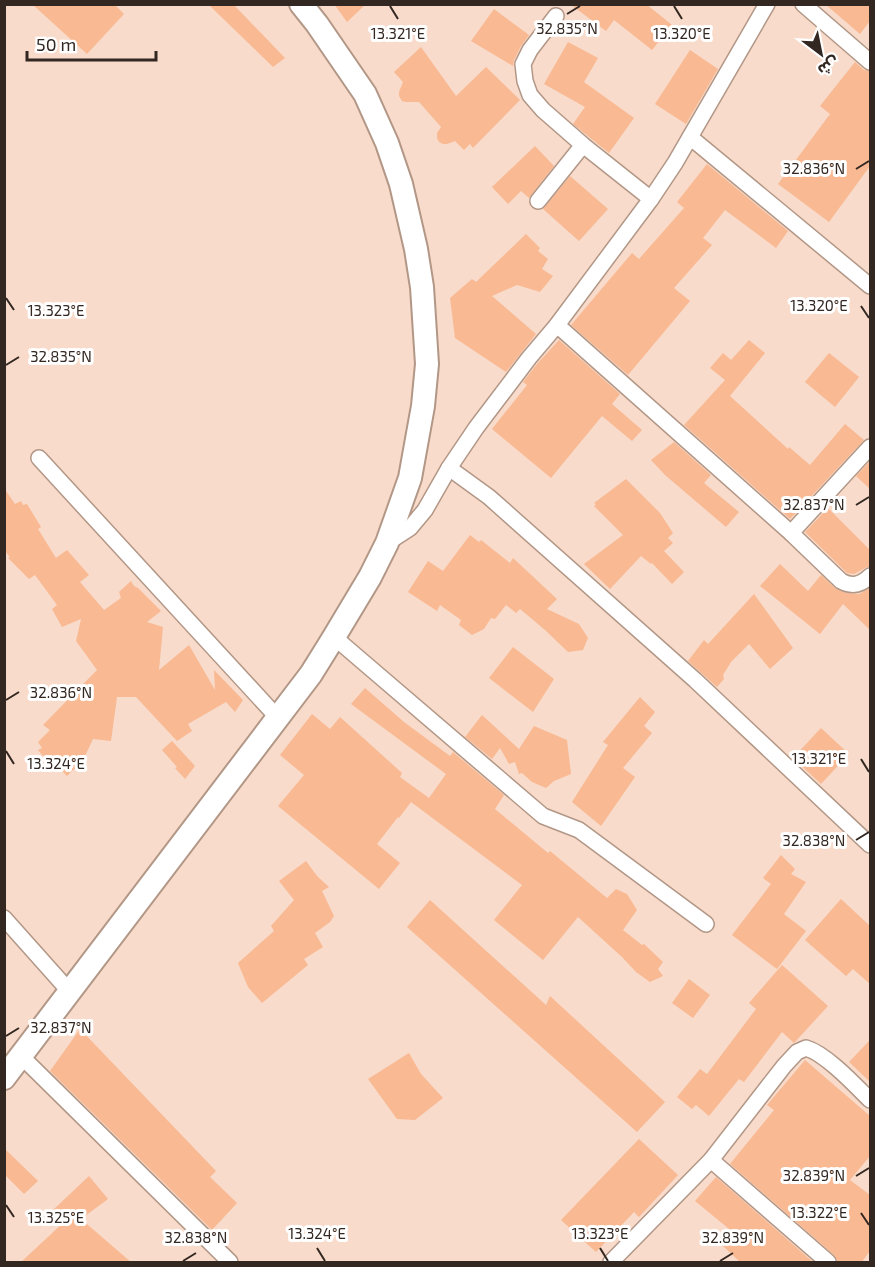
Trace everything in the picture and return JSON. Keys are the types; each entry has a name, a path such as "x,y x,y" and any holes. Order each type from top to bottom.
{"main road":[{"path":"4,1078 311,674 370,578 387,543 410,478 423,406 427,364 422,287 416,249 387,143 364,94 305,6"}],"street":[{"path":"387,543 410,528 424,510 476,428 557,325 651,199 690,137 767,4"},
{"path":"802,4 870,62"},
{"path":"556,16 530,50 523,64 530,95 543,110 583,145 651,199"},
{"path":"690,137 870,286"},
{"path":"538,201 583,145"},
{"path":"557,325 791,533 841,581 848,585 855,585 870,576"},
{"path":"791,533 870,447"},
{"path":"39,458 278,718"},
{"path":"449,468 489,497 695,680 870,845"},
{"path":"334,638 543,816 579,830 706,924"},
{"path":"4,918 70,992"},
{"path":"611,1263 711,1160 797,1052 806,1048 813,1050 834,1066 870,1100"},
{"path":"21,1056 230,1263"},
{"path":"711,1160 828,1263"}],"building":[{"path":"32,4 114,4 124,14 87,54"},
{"path":"208,4 233,4 285,58 273,67"},
{"path":"334,4 366,4 347,22"},
{"path":"570,4 646,4 672,25 652,50 614,20 606,31"},
{"path":"825,4 870,4 870,21 860,34"},
{"path":"494,9 529,35 521,46 513,66 471,41"},
{"path":"568,42 598,58 584,82 634,118 609,153 573,124 585,107 544,84"},
{"path":"421,47 456,96 486,67 520,100 473,148 470,144 464,150 455,141 447,144 439,142 437,133 441,127 419,102 402,101 399,96 403,82 394,72"},
{"path":"690,50 718,69 686,124 655,104"},
{"path":"855,62 864,70 870,71 870,166 829,222 778,184 830,114 820,106"},
{"path":"535,146 554,166 529,198 521,191 508,204 492,187"},
{"path":"707,164 788,231 776,248 725,210 703,238 712,245 674,288 690,301 628,375 571,325 632,253 639,259 684,208 677,202"},
{"path":"570,176 608,209 579,241 543,209"},
{"path":"526,234 540,248 538,251 548,259 542,269 553,276 540,292 517,285 492,296 536,334 506,372 455,338 450,298 472,279 476,282"},
{"path":"559,340 620,394 612,404 642,430 632,441 602,416 551,478 492,429 527,385 523,382"},
{"path":"749,340 765,353 730,396 788,449 789,447 810,465 845,424 864,440 790,519 684,425 725,380 710,368 723,353 731,360"},
{"path":"829,353 859,377 835,407 805,382"},
{"path":"674,442 711,475 704,483 739,512 726,527 665,475 651,460"},
{"path":"870,461 870,489 856,476"},
{"path":"626,479 660,513 673,533 668,538 673,543 664,551 684,572 672,584 652,563 641,556 610,589 584,564 623,535 594,506 596,504 594,503"},
{"path":"4,488 15,504 21,501 23,505 27,504 41,527 38,529 56,558 67,550 89,575 80,582 104,610 121,598 119,592 131,581 161,611 147,622 163,627 159,670 189,645 215,690 214,670 243,700 235,712 226,702 188,724 192,731 177,741 136,697 117,697 111,741 93,739 84,763 67,776 61,770 56,772 38,750 42,748 38,742 50,730 43,725 97,670 76,641 81,619 62,627 52,609 57,605 35,575 29,579 8,558 10,557 4,550"},
{"path":"828,508 870,550 870,567 854,574 847,573 805,532"},
{"path":"470,535 479,542 481,540 510,563 513,558 557,599 547,609 579,624 588,638 583,650 568,652 520,609 516,613 506,605 495,619 491,618 484,629 472,635 459,625 461,620 440,605 437,611 408,592 428,561 443,571"},
{"path":"780,564 808,591 821,575 835,588 846,593 859,594 870,588 870,630 843,604 820,634 760,586"},
{"path":"754,594 793,648 770,669 749,644 731,662 723,675 724,679 717,687 688,661 704,640 708,644"},
{"path":"513,647 554,679 533,712 489,678"},
{"path":"365,688 404,722 450,756 453,752 504,795 495,809 548,853 550,851 607,898 616,889 627,894 637,910 623,930 642,945 644,944 663,962 658,969 663,976 650,982 636,972 578,917 543,960 494,920 522,885 411,802 377,844 400,863 379,889 278,806 304,775 280,755 312,714 330,729 340,717 402,773 400,777 429,798 446,774 351,704"},
{"path":"640,697 655,712 644,726 652,733 623,768 635,777 601,826 572,802 608,745 603,742"},
{"path":"482,715 519,749 534,726 567,740 571,774 554,781 546,788 532,782 522,773 519,774 515,762 509,764 500,748 492,759 465,737"},
{"path":"821,728 849,754 821,784 793,758"},
{"path":"172,741 195,766 185,779 162,750"},
{"path":"781,855 795,869 791,874 806,882 784,914 806,931 777,969 732,935 771,884 763,878"},
{"path":"306,861 329,887 322,891 334,916 330,922 315,933 323,947 304,959 308,965 262,1003 248,987 238,963 274,931 271,926 294,900 279,881"},
{"path":"841,899 870,926 870,984 853,969 846,976 805,940"},
{"path":"430,900 546,1005 550,996 665,1102 637,1132 407,927"},
{"path":"782,965 828,1006 794,1043 782,1032 744,1082 739,1079 709,1116 696,1105 692,1109 677,1097 700,1069 707,1074 756,1009 749,1003"},
{"path":"689,979 710,995 693,1018 672,1003"},
{"path":"80,1029 216,1171 210,1177 237,1203 212,1230 50,1071"},
{"path":"870,1040 870,1082 849,1062"},
{"path":"409,1053 421,1074 443,1098 415,1120 397,1119 368,1079"},
{"path":"805,1060 870,1116 870,1156 850,1180 870,1195 870,1251 861,1263 838,1263 834,1255 730,1164 774,1110 767,1105"},
{"path":"639,1139 678,1175 639,1217 634,1212 596,1252 561,1220"},
{"path":"4,1148 38,1181 24,1194 4,1174"},
{"path":"89,1176 108,1199 81,1219 132,1263 20,1263 64,1222 53,1210"},
{"path":"716,1177 814,1263 741,1263 723,1246 734,1233 695,1201"}]}
